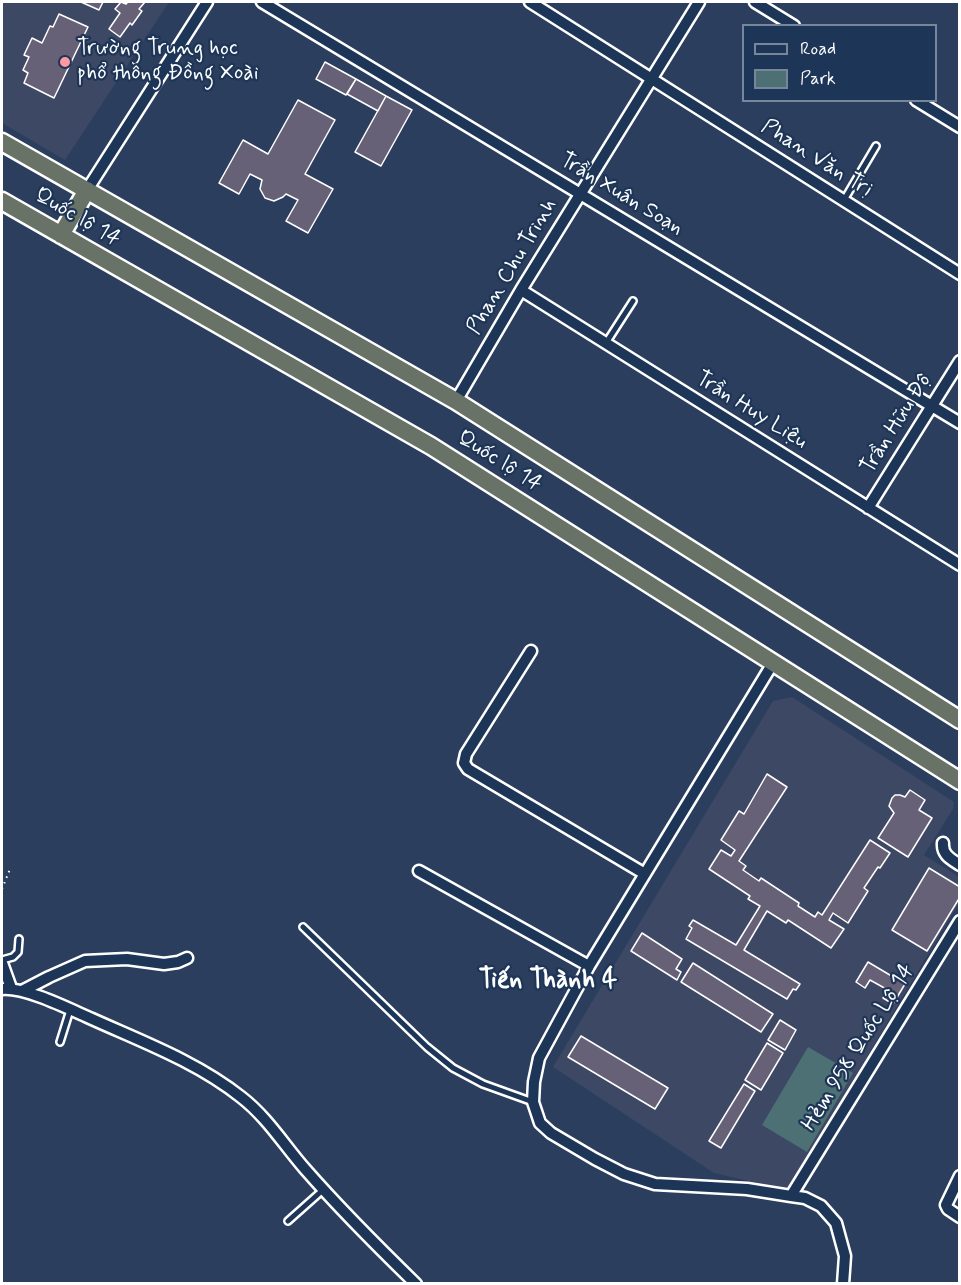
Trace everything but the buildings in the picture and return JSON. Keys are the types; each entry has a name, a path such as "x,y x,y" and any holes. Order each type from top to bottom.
{"highway":[{"name":"Quốc lộ 14","path":"2,142 456,401 960,720"},
{"path":"61,235 87,190"},
{"name":"Quốc lộ 14","path":"2,201 431,446 960,781"}],"street":[{"path":"87,190 207,2"},
{"name":"Trần Xuân Soạn","path":"262,2 960,423"},
{"name":"Phan Văn Trị","path":"530,2 960,274"},
{"name":"Phan Chu Trinh","path":"456,401 521,290 699,2"},
{"path":"755,2 791,24"},
{"path":"919,102 960,128"},
{"name":"Trần Huy Liệu","path":"521,290 960,565"},
{"name":"Trần Hữu Độ","path":"868,507 960,361"},
{"path":"531,651 466,753 464,763 468,769 645,874"},
{"path":"773,663 589,966 538,1058 533,1102 540,1123 551,1133 624,1174 655,1184 747,1189 806,1198 821,1206 836,1223 845,1256 843,1284"},
{"path":"943,843 945,854 960,866"},
{"path":"419,871 589,966"},
{"name":"Hẻm 958 Quốc Lộ 14","path":"791,1196 959,922"},
{"path":"22,991 85,961 127,959 164,964 187,958"},
{"path":"2,962 6,988 22,991 70,1010 177,1057 214,1077 243,1098 267,1122 324,1190 416,1284"},
{"path":"960,1176 946,1205 948,1209 960,1216"}],"lane":[{"path":"844,200 876,146"},
{"path":"606,343 633,302"},
{"path":"303,927 427,1047 453,1068 483,1084 533,1102"},
{"path":"2,962 18,952 19,939"},
{"path":"60,1042 70,1010"},
{"path":"288,1221 324,1190"}],"path":[{"path":"2,889 9,869"}],"shaded area":[{"name":"Trường Trung học phổ thông Đồng Xoài","path":"2,2 169,2 65,160 2,123"},
{"path":"792,697 954,802 953,809 924,855 959,879 959,903 787,1190 714,1173 553,1067 773,701"}],"green space":[{"path":"808,1047 853,1073 807,1152 762,1125"}],"place":[{"name":"Trường Trung học phổ thông Đồng Xoài","path":"65,62"}],"district":[{"name":"Tiến Thành 4","path":"548,982"}]}
